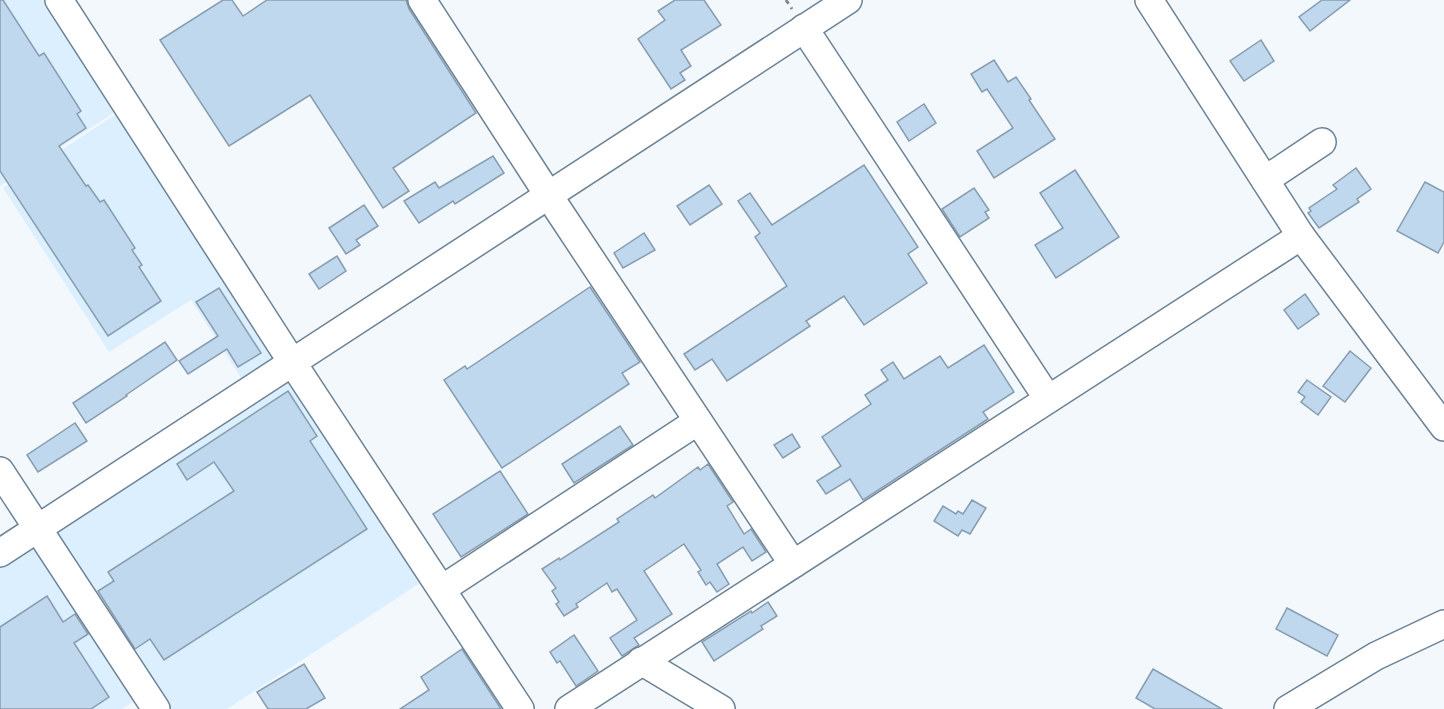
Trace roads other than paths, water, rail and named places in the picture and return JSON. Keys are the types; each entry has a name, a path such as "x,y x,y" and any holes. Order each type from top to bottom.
{"street":[{"path":"59,0 292,362 520,709"},
{"path":"422,0 793,564"},
{"path":"0,552 848,0"},
{"path":"1160,4 1301,236 1444,427"},
{"path":"804,28 1048,399"},
{"path":"1265,180 1322,142"},
{"path":"568,709 1301,236"},
{"path":"442,588 698,421"},
{"path":"0,471 156,709"},
{"path":"1288,709 1376,656 1444,624"},
{"path":"641,661 721,709"}]}
